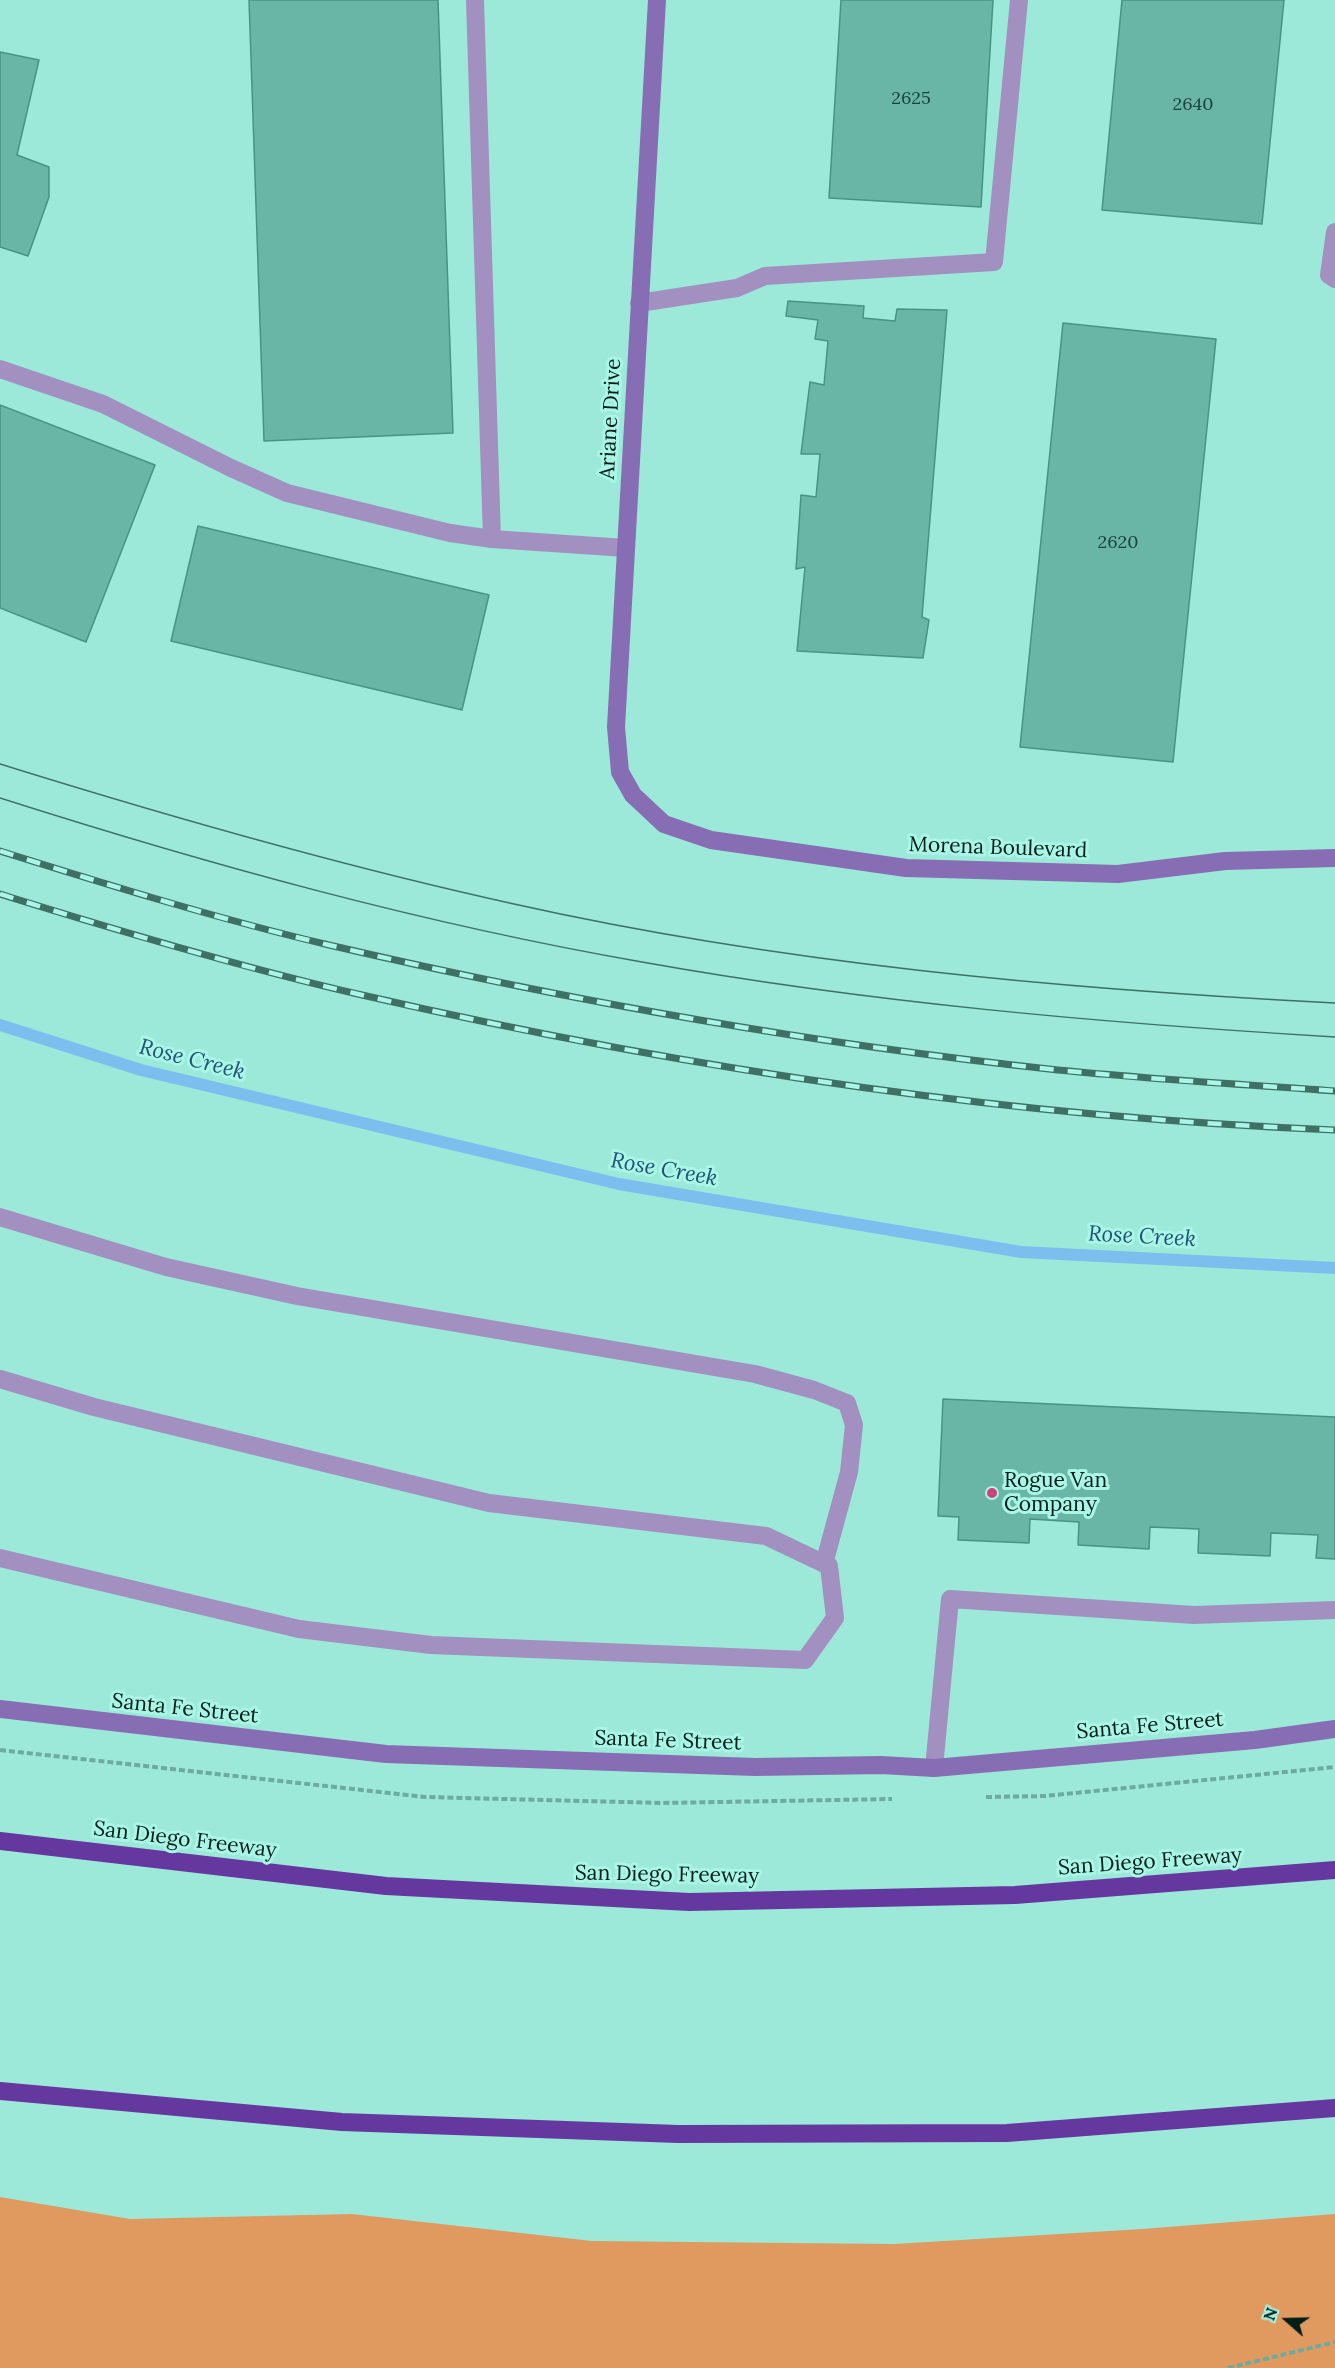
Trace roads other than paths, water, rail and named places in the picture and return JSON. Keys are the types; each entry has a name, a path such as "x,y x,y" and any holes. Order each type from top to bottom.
{"highway":[{"name":"San Diego Freeway","path":"0,1841 386,1886 689,1902 1015,1895 1335,1870"},
{"path":"0,2091 342,2122 678,2134 1006,2133 1335,2108"}],"street":[{"name":"Ariane Drive","path":"657,0 616,727 620,772 633,795 664,824"},
{"name":"Morena Boulevard","path":"664,824 711,840 906,868 1118,874 1225,861 1335,858"},
{"name":"Santa Fe Street","path":"0,1709 386,1754 755,1767 881,1765 934,1768 1255,1740 1335,1729"}],"lane":[{"path":"476,0 492,539"},
{"path":"639,303 736,288 765,276 994,262 1019,0"},
{"path":"1335,232 1329,275 1335,279"},
{"path":"0,369 103,404 231,468 288,493 450,533 492,539 627,548"},
{"path":"0,1217 166,1267 297,1296 755,1374 814,1390 847,1403 854,1425 849,1472 824,1564"},
{"path":"0,1379 94,1407 489,1503 766,1536 829,1566 835,1618 805,1660 431,1645 299,1629 0,1558"},
{"path":"934,1768 950,1599 1194,1615 1335,1610"}],"waterway":[{"name":"Rose Creek","path":"0,1025 141,1070 619,1184 1021,1252 1335,1268"}],"tram line":[{"path":"0,764 192,822 320,857 514,904 615,925 717,943 923,971 1129,990 1335,1003"},
{"path":"0,798 158,847 318,891 479,930 642,962 814,989 987,1010 1335,1037"}],"railway":[{"path":"0,851 123,889 287,935 597,1002 777,1033 1049,1069 1335,1091"},
{"path":"0,894 271,973 362,995 602,1045 845,1085 967,1101 1089,1114 1335,1130"}],"place":[{"name":"Rogue Van Company","path":"992,1493"}]}
